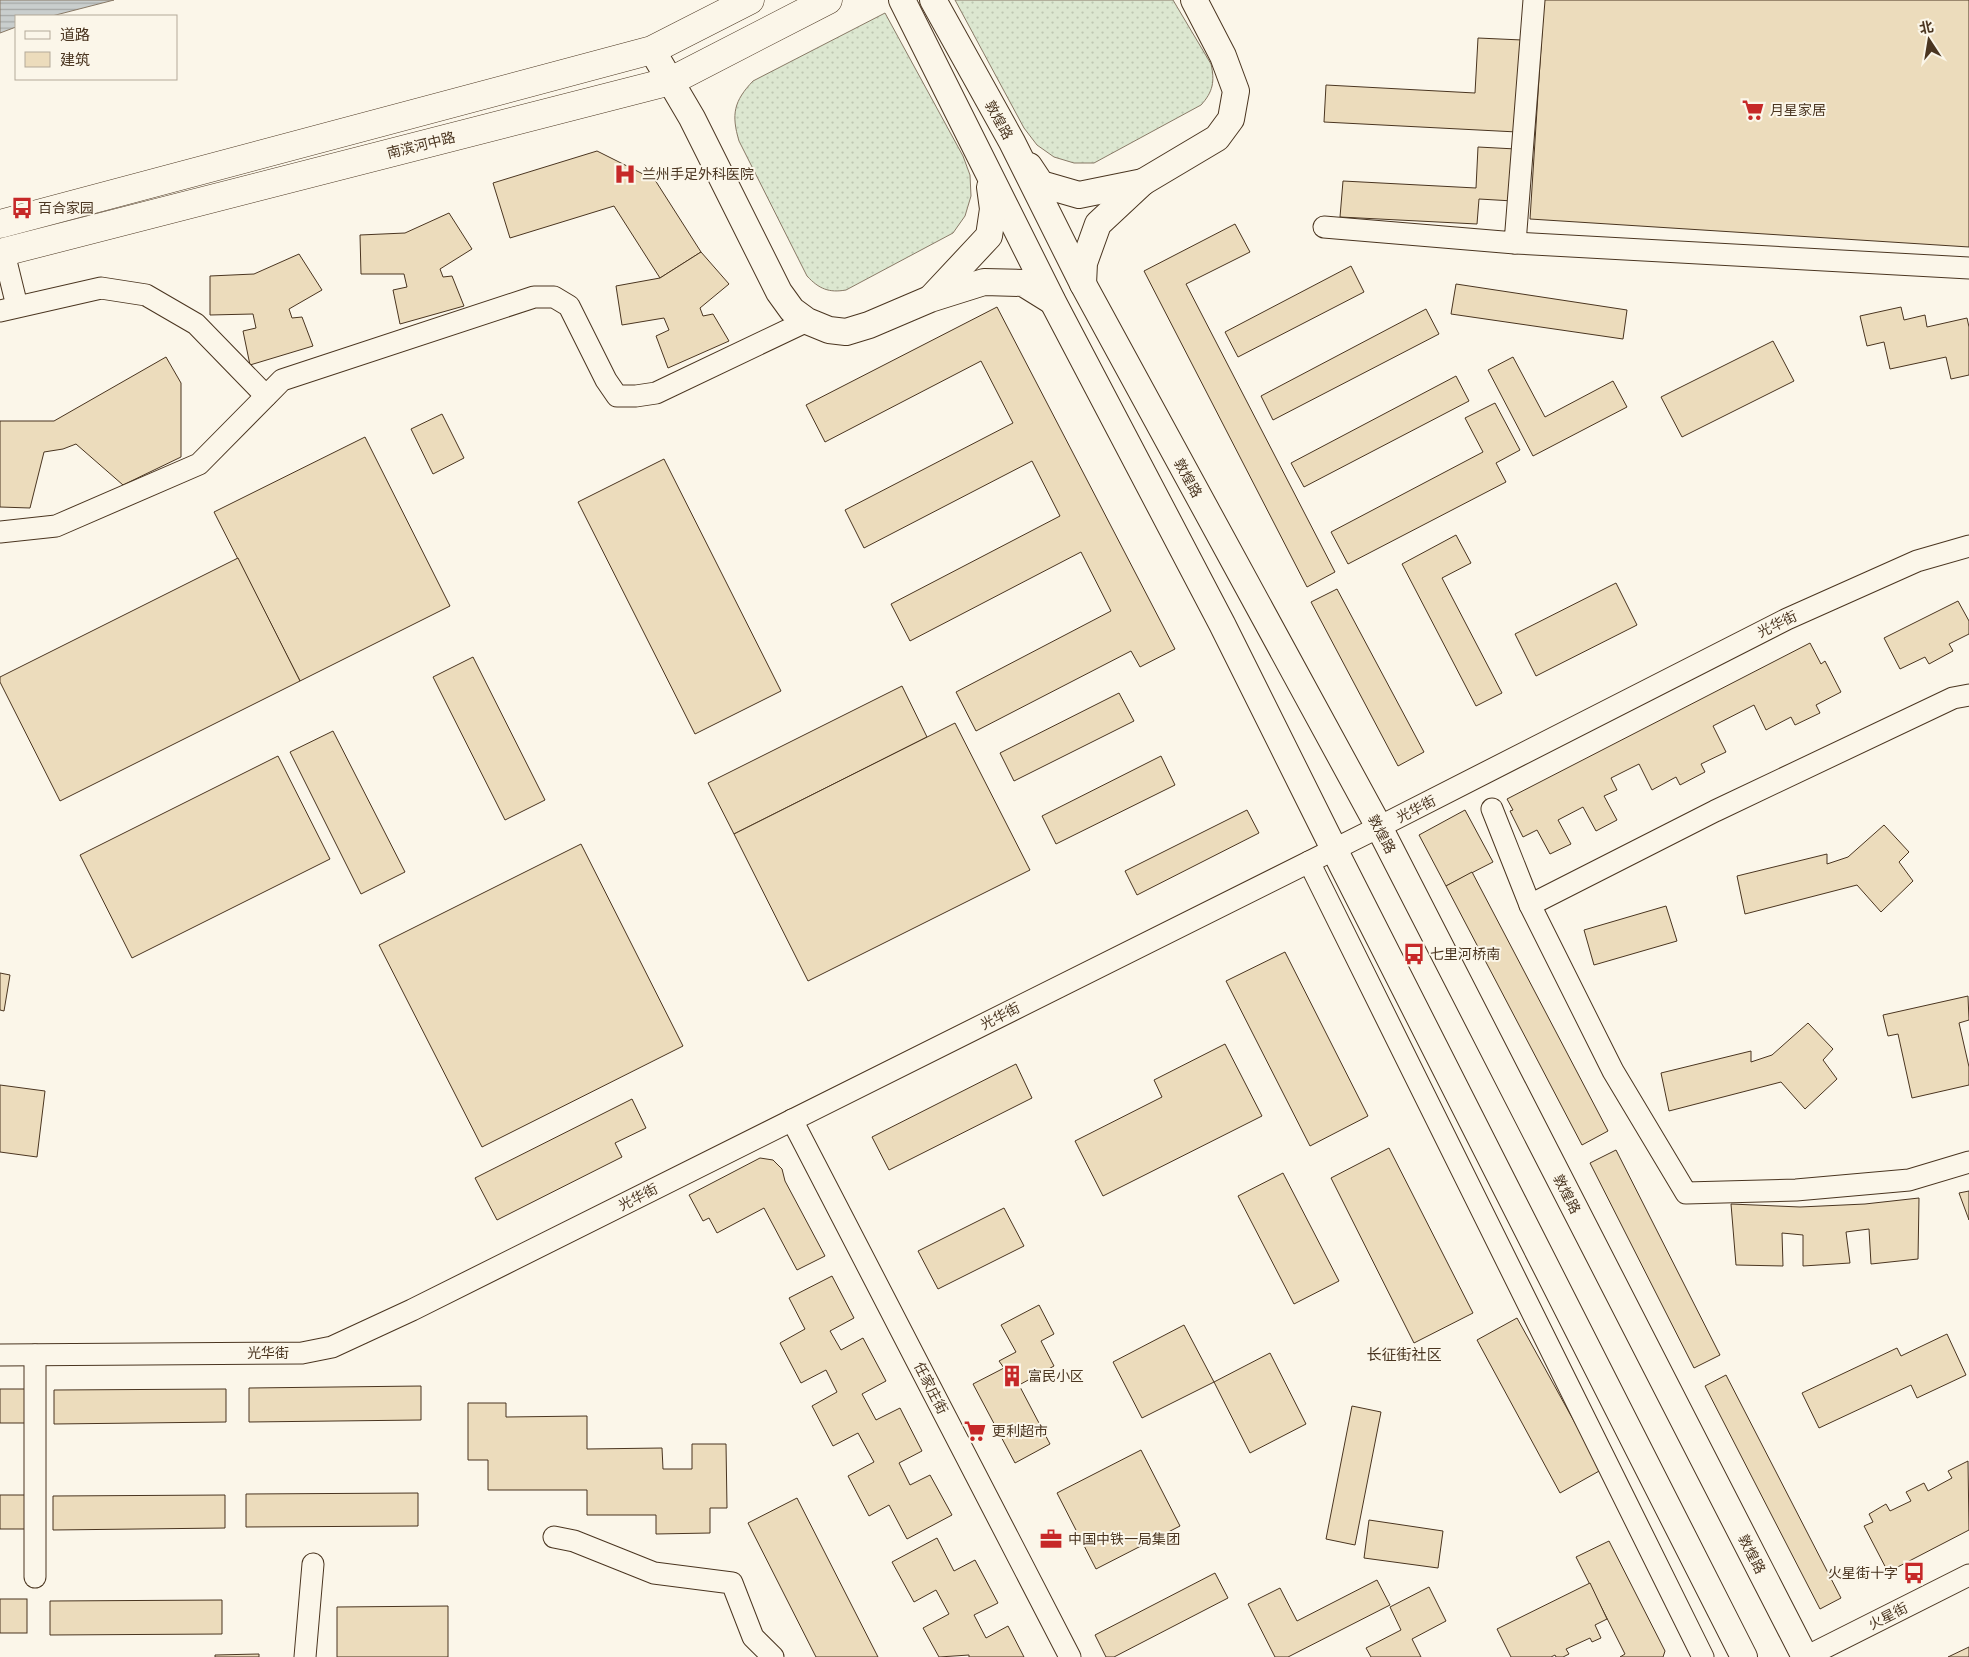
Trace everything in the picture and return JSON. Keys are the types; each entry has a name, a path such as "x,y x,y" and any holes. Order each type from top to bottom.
{"highway":[{"path":"0,224 652,50 750,0"},
{"name":"南滨河中路","path":"2,253 670,81 828,0"}],"main road":[{"path":"902,0 1053,302 1222,624 1334,849 1744,1657"},
{"path":"1083,284 1084,263 1098,224 1143,182 1217,138 1231,119 1236,91 1223,56 1194,0"},
{"name":"敦煌路","path":"938,9 1012,142 1083,284 1379,827 1815,1655"},
{"path":"652,50 692,118 779,292 792,310 807,321 829,330 846,332 869,325 930,299 984,282 1023,283 1053,302"},
{"path":"1012,142 1041,184 1079,195 1143,182"},
{"path":"930,299 989,236 994,209 987,171"}],"street":[{"path":"1515,243 1534,0"},
{"path":"1324,227 1515,243 1969,268"},
{"path":"2,253 8,309 100,288 146,295 196,324 266,396"},
{"path":"0,532 56,526 199,464 282,380 534,297 554,297 569,306 606,380 617,396 656,393 807,321"},
{"name":"光华街","path":"0,1356 302,1353 332,1347 412,1310 1379,827 1787,619 1917,561 1969,546"},
{"path":"1530,906 1715,811 1952,698 1969,695"},
{"path":"1492,809 1530,906 1613,1071 1686,1193 1796,1190 1909,1180 1969,1162"},
{"path":"1309,862 1703,1657"},
{"name":"任家庄街","path":"792,1120 1070,1657"},
{"path":"35,1355 35,1576"},
{"path":"554,1537 574,1541 654,1574 732,1583 753,1636 773,1657"},
{"path":"305,1657 313,1564"},
{"name":"火星街","path":"1815,1655 1969,1575"}],"green space":[{"path":"955,0 1173,0 1211,64 1212,86 1208,96 1201,105 1094,163 1074,163 1054,157 1037,145 1024,128"},
{"path":"885,13 963,156 970,175 971,196 965,216 953,233 846,290 834,291 820,287 807,276 739,141 735,123 736,108 742,95 753,81"}],"shaded area":[{"path":"0,0 114,0 56,15 15,15 15,27 0,33"}],"building":[{"name":"月星家居","path":"1544,0 1969,0 1969,247 1530,219"},
{"path":"1478,38 1522,40 1517,132 1324,122 1326,85 1475,93"},
{"path":"1478,147 1516,149 1513,201 1479,199 1477,224 1340,217 1343,181 1476,188"},
{"path":"597,151 655,180 701,252 660,278 614,206 510,238 493,183"},
{"path":"449,213 472,249 440,269 443,277 452,276 464,306 400,324 393,290 407,287 404,274 361,274 360,235 405,233"},
{"path":"1235,224 1250,252 1186,284 1335,572 1307,587 1144,271"},
{"path":"701,252 729,284 700,308 703,316 713,314 729,341 668,368 656,336 669,330 664,318 622,325 616,286 660,278"},
{"path":"299,254 322,290 289,309 292,318 302,317 313,346 250,365 243,331 256,328 253,314 210,315 210,276 254,274"},
{"path":"1351,266 1364,292 1238,357 1225,332"},
{"path":"1456,284 1627,310 1623,339 1451,314"},
{"path":"997,307 1175,649 1140,667 1131,651 976,731 956,692 1111,611 1081,552 910,641 891,604 1060,516 1032,461 864,548 845,510 1013,423 981,361 825,442 806,405"},
{"path":"1901,307 1904,320 1925,315 1927,327 1967,318 1969,327 1969,375 1951,379 1946,357 1890,369 1884,342 1867,346 1860,316"},
{"path":"1426,309 1439,334 1273,420 1261,396"},
{"path":"1773,341 1794,381 1682,437 1661,397"},
{"path":"166,357 181,383 181,457 123,485 76,444 63,449 44,452 30,508 0,507 0,421 54,421"},
{"path":"1513,357 1545,417 1613,381 1627,407 1533,456 1488,370"},
{"path":"1456,376 1469,401 1304,487 1291,463"},
{"path":"1495,403 1520,450 1496,463 1506,482 1348,564 1331,532 1483,452 1465,418"},
{"path":"442,414 464,458 433,474 411,429"},
{"path":"365,437 450,606 300,681 214,512"},
{"path":"664,459 781,691 695,734 578,502"},
{"path":"1456,535 1471,563 1442,578 1502,693 1476,706 1402,564"},
{"path":"238,558 300,681 60,801 0,682 0,677"},
{"path":"1616,583 1637,625 1536,676 1515,634"},
{"path":"1337,589 1424,752 1398,766 1311,602"},
{"path":"1958,601 1969,621 1969,634 1949,644 1953,651 1929,664 1925,657 1900,669 1884,638"},
{"path":"1810,643 1821,664 1825,661 1841,692 1816,705 1820,713 1795,725 1791,717 1766,730 1754,705 1713,726 1726,752 1701,764 1705,772 1680,785 1676,777 1652,790 1639,764 1611,778 1617,790 1604,796 1617,820 1596,831 1583,807 1558,820 1571,844 1550,854 1537,830 1523,837 1510,811 1513,810 1507,799"},
{"path":"473,657 545,800 505,820 433,677"},
{"path":"902,686 927,737 734,834 708,783"},
{"path":"1119,693 1134,721 1014,781 1000,753"},
{"path":"955,723 1030,870 808,981 734,834"},
{"path":"333,731 405,872 361,894 290,752"},
{"path":"278,756 330,859 132,958 80,855"},
{"path":"1161,756 1175,785 1056,844 1042,816"},
{"path":"1247,810 1259,833 1137,895 1125,871"},
{"path":"1465,810 1493,862 1446,886 1419,835"},
{"path":"1884,825 1909,852 1899,862 1913,881 1881,912 1857,885 1745,914 1737,876 1827,854 1827,864 1848,857"},
{"path":"581,844 683,1046 482,1147 379,945"},
{"path":"1472,872 1608,1131 1582,1145 1446,886"},
{"path":"1666,906 1677,941 1594,965 1584,930"},
{"path":"1285,952 1368,1116 1310,1146 1226,981"},
{"path":"0,973 10,975 4,1011 0,1010"},
{"path":"1968,996 1969,1020 1959,1023 1969,1067 1969,1085 1912,1098 1898,1034 1888,1036 1883,1015"},
{"path":"1808,1023 1833,1049 1823,1060 1837,1079 1805,1109 1781,1082 1669,1111 1661,1073 1751,1051 1751,1062 1772,1055"},
{"path":"1225,1044 1262,1116 1103,1196 1075,1141 1162,1097 1154,1080"},
{"path":"1016,1064 1032,1098 889,1170 872,1137"},
{"path":"0,1085 45,1091 37,1157 0,1152"},
{"path":"632,1099 646,1128 615,1143 622,1157 497,1220 475,1178"},
{"path":"1389,1148 1473,1313 1414,1343 1331,1178"},
{"path":"1616,1150 1720,1355 1694,1368 1590,1163"},
{"path":"760,1158 773,1160 782,1169 785,1181 825,1256 797,1270 764,1208 717,1233 709,1218 703,1221 689,1195"},
{"path":"1283,1173 1339,1281 1294,1304 1238,1196"},
{"path":"1969,1191 1969,1220 1959,1193"},
{"path":"1919,1198 1918,1259 1871,1264 1869,1229 1846,1232 1850,1263 1803,1266 1803,1235 1782,1233 1783,1266 1736,1265 1731,1204 1800,1207 1865,1204"},
{"path":"1004,1208 1024,1246 938,1289 918,1251"},
{"path":"832,1276 854,1318 830,1331 841,1350 863,1338 886,1381 862,1394 876,1420 900,1408 922,1451 899,1463 910,1485 930,1475 952,1515 907,1539 889,1505 869,1516 848,1476 874,1462 858,1433 833,1446 812,1406 837,1392 826,1370 801,1383 780,1343 805,1329 789,1298"},
{"name":"富民小区","path":"1039,1305 1054,1334 1041,1341 1054,1366 1019,1385 1050,1444 1015,1463 973,1384 1004,1368 999,1361 1016,1352 1001,1325"},
{"path":"1517,1318 1601,1470 1560,1493 1477,1340"},
{"path":"1184,1325 1214,1382 1142,1418 1113,1362"},
{"path":"1947,1334 1966,1375 1917,1398 1911,1385 1819,1428 1802,1393 1897,1348 1901,1356"},
{"path":"1270,1353 1306,1424 1250,1453 1214,1382"},
{"path":"1726,1375 1841,1598 1820,1609 1705,1386"},
{"path":"421,1386 421,1420 249,1422 249,1388"},
{"path":"0,1389 25,1389 26,1423 0,1423"},
{"path":"226,1389 226,1422 54,1424 54,1390"},
{"path":"468,1403 506,1403 506,1417 587,1416 587,1449 662,1448 663,1469 692,1469 692,1444 726,1444 727,1508 710,1508 710,1533 656,1534 656,1515 587,1515 587,1490 488,1490 488,1460 468,1460"},
{"path":"1352,1406 1381,1412 1355,1545 1326,1539"},
{"path":"1141,1450 1180,1526 1096,1569 1057,1493"},
{"path":"1968,1461 1969,1530 1888,1572 1864,1526 1873,1522 1869,1514 1886,1504 1890,1511 1911,1501 1906,1492 1924,1483 1928,1491 1952,1478 1948,1471"},
{"path":"418,1493 418,1526 246,1527 246,1494"},
{"path":"0,1495 25,1495 25,1529 0,1529"},
{"path":"225,1495 225,1528 53,1530 53,1496"},
{"path":"797,1498 878,1657 816,1657 748,1523"},
{"path":"1369,1520 1443,1531 1438,1568 1364,1558"},
{"path":"937,1538 954,1571 975,1560 998,1603 974,1615 986,1638 1008,1626 1024,1657 969,1657 969,1655 939,1657 923,1628 949,1614 936,1590 914,1602 892,1562"},
{"path":"1609,1541 1665,1651 1663,1657 1620,1657 1625,1654 1576,1557"},
{"path":"1215,1573 1228,1598 1114,1657 1106,1657 1095,1635"},
{"path":"1377,1580 1390,1605 1288,1657 1275,1657 1248,1604 1280,1588 1297,1621"},
{"path":"1590,1583 1607,1619 1595,1625 1601,1638 1592,1642 1590,1638 1566,1649 1569,1654 1563,1657 1556,1657 1555,1655 1551,1657 1511,1657 1497,1629"},
{"path":"1429,1587 1446,1621 1412,1639 1421,1657 1371,1657 1366,1648 1401,1630 1390,1607"},
{"path":"0,1599 27,1599 27,1633 0,1633"},
{"path":"222,1600 222,1634 50,1635 50,1601"},
{"path":"448,1606 448,1657 337,1657 337,1607"},
{"path":"1969,1647 1969,1657 1948,1657"},
{"path":"259,1654 259,1657 215,1657 215,1655"}],"place":[{"name":"月星家居","path":"1753,110"},
{"name":"兰州手足外科医院","path":"625,174"},
{"name":"百合家园","path":"22,208"},
{"name":"七里河桥南","path":"1414,954"},
{"name":"富民小区","path":"1012,1376"},
{"name":"更利超市","path":"975,1431"},
{"name":"中国中铁一局集团","path":"1051,1539"},
{"name":"火星街十字","path":"1914,1573"}],"district":[{"name":"长征街社区","path":"1404,1355"}]}
